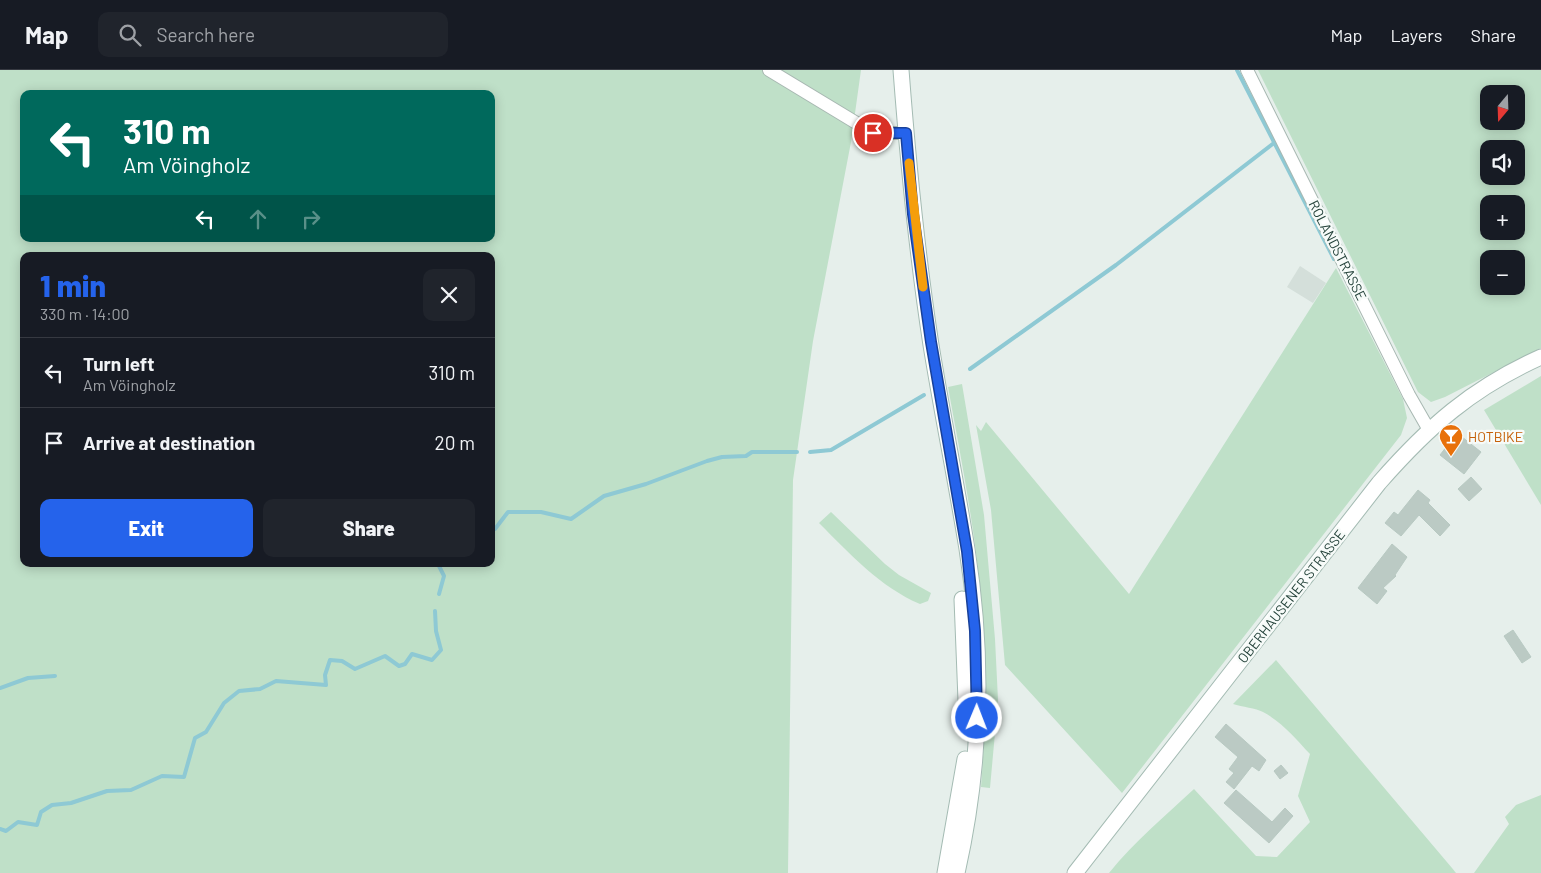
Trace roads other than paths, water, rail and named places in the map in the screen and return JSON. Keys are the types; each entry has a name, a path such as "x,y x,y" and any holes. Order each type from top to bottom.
{"main road":[{"path":"901,70 913,214 949,455 967,551 975,631 978,698 973,780 957,873"},
{"name":"OBERHAUSENER STRASSE","path":"1074,873 1379,483 1429,430 1461,402 1522,365 1541,357"},
{"path":"945,873 963,779 967,737 964,621 949,455"}],"street":[{"path":"769,70 873,133 906,133"},
{"name":"ROLANDSTRASSE","path":"1247,70 1409,394 1429,430"}],"waterway":[{"path":"1237,70 1334,259"},
{"path":"970,369 1116,265 1274,143"},
{"path":"810,452 831,450 924,395"},
{"path":"495,529 508,512 541,512 571,519 604,496 646,484 722,457 746,456 752,452 797,452"},
{"path":"439,594 444,576 440,567"},
{"path":"0,829 6,831 18,822 37,825 41,812 52,805 71,803 107,791 131,790 162,776 184,777 195,738 206,732 224,703 239,691 260,689 276,681 326,685 325,675 330,660 342,661 355,669 385,656 399,666 405,664 412,654 432,660 441,650 436,631 435,611"},
{"path":"0,688 28,678 55,676"}],"place":[{"name":"HOTBIKE","path":"1451,457"}]}
